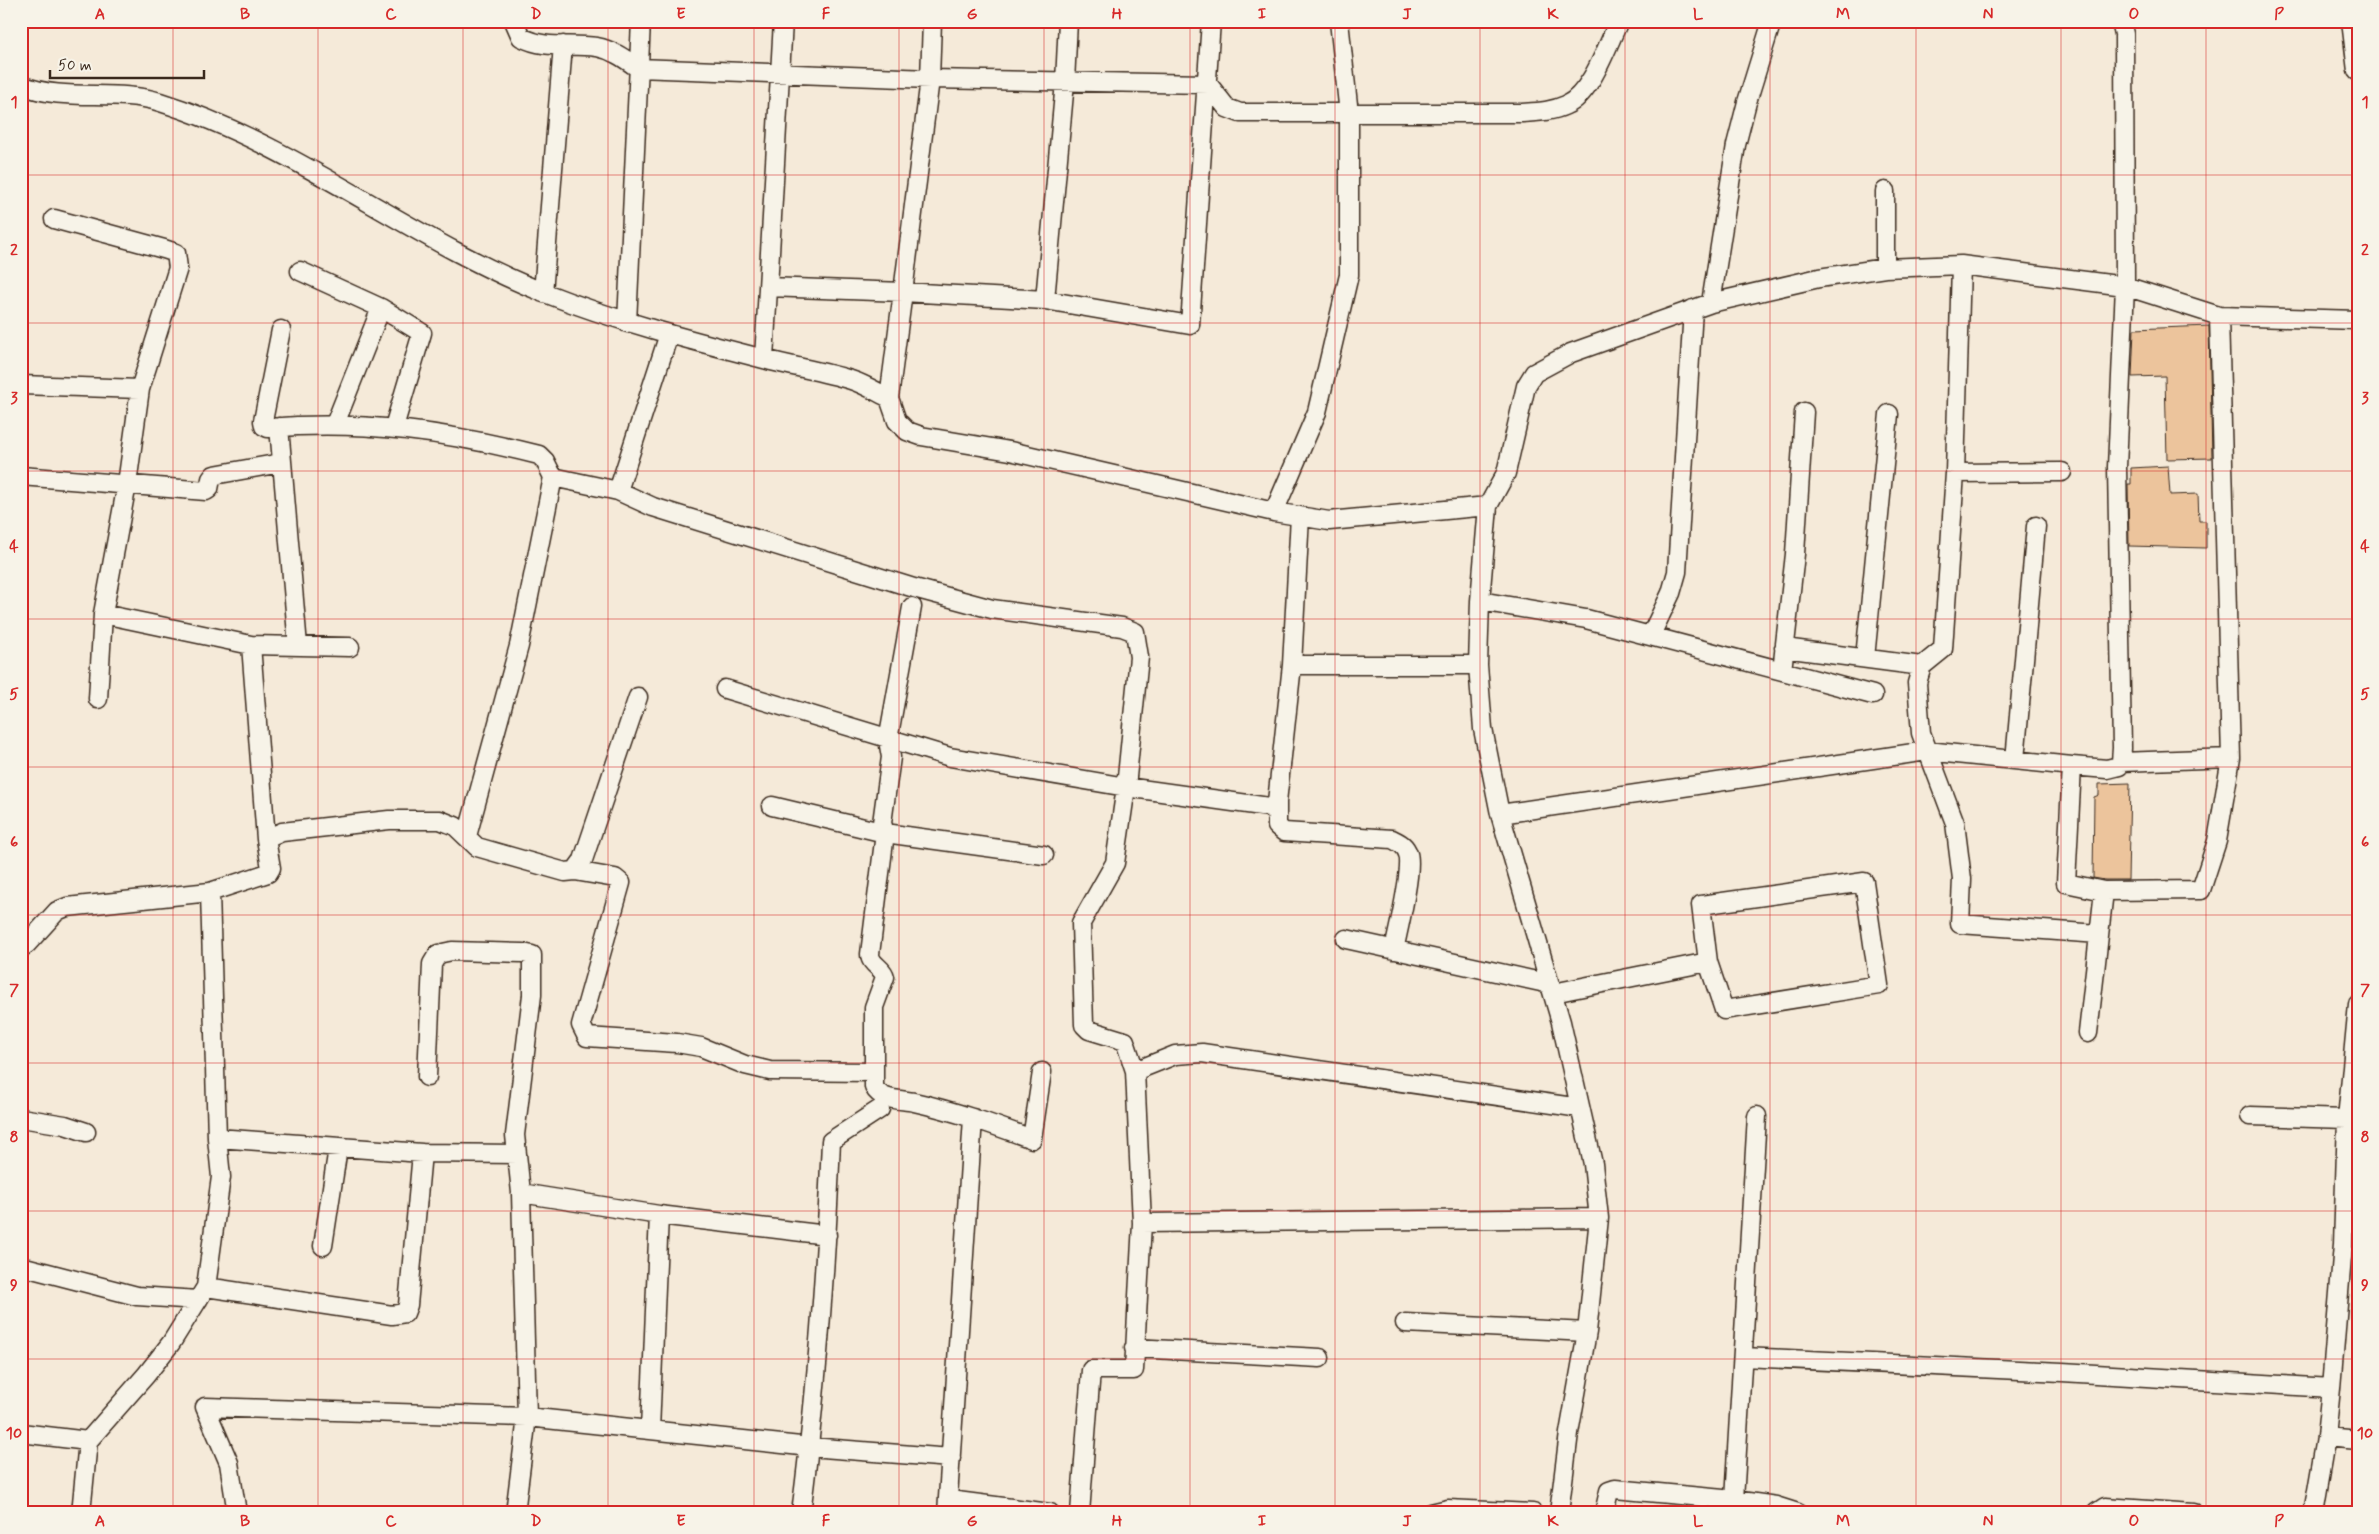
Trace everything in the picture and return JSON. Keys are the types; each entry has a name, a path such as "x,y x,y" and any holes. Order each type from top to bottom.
{"street":[{"path":"514,21 521,37 536,45 598,47 618,54 638,68 930,79 1208,84"},
{"path":"627,323 641,21"},
{"path":"764,359 783,21"},
{"path":"932,21 930,79 889,398 897,421 907,431 922,436 1010,451 1274,512 1329,521 1488,506"},
{"path":"1045,300 1065,82 1068,21"},
{"path":"768,287 1045,300 1190,324 1211,21"},
{"path":"1274,512 1317,412 1349,274 1349,114 1339,21"},
{"path":"1208,84 1227,108 1240,113 1520,113 1547,111 1567,105 1585,90 1619,21"},
{"path":"1711,303 1736,145 1746,102 1772,21"},
{"path":"2121,21 2124,34 2125,286 2117,467 2121,762"},
{"path":"2351,21 2357,71"},
{"path":"543,292 563,45"},
{"path":"21,85 51,94 133,96 158,101 245,134 351,191 452,250 543,292 627,323 852,381 889,398"},
{"path":"1885,191 1885,268"},
{"path":"54,219 176,254 178,268 140,389 127,484 103,614 98,699"},
{"path":"1962,265 1955,473 1943,649 1922,666 1917,683 1921,733 1926,751 1955,823 1962,879 1960,924 2099,934"},
{"path":"1559,1513 1569,1433 1587,1332 1599,1218 1593,1164 1551,989 1500,814 1483,729 1478,665 1480,601 1488,506 1506,473 1526,386 1534,373 1571,353 1711,303 1819,278 1885,268 1962,265 2125,286 2219,316 2358,320"},
{"path":"300,271 381,308 422,333 394,427"},
{"path":"335,424 381,308"},
{"path":"1651,635 1671,593 1677,572 1693,309"},
{"path":"2072,766 2066,883 2104,891 2201,890 2217,841 2231,758 2219,316"},
{"path":"281,330 263,421 264,426 268,428 335,424 423,430 539,455 545,461 553,477 519,646 467,836"},
{"path":"618,491 669,334"},
{"path":"21,385 140,389"},
{"path":"1782,671 1795,554 1804,412"},
{"path":"1865,658 1889,414"},
{"path":"279,427 298,646"},
{"path":"21,476 206,490 209,489 214,475 281,463"},
{"path":"1955,473 2062,472"},
{"path":"553,477 618,491 653,507 914,588 992,609 1122,627 1135,632 1138,657 1126,787 1115,863 1081,923 1084,1025 1089,1030 1125,1041 1135,1070 1142,1223 1134,1370 1091,1370 1080,1513"},
{"path":"1300,516 1292,665 1276,808 1277,826 1284,832 1392,839 1403,844 1409,855 1408,869 1394,950"},
{"path":"2015,760 2036,526"},
{"path":"1480,601 1586,619 1873,695"},
{"path":"912,607 888,740 892,757 882,823 885,833 870,954 872,962 884,972 885,977 874,1007 874,1086 877,1093 883,1096 916,1102 973,1118 1032,1138 1042,1072"},
{"path":"103,614 251,645 350,647"},
{"path":"21,948 27,944 57,911 67,906 210,892 268,872 271,868 266,839 251,645"},
{"path":"1784,648 1922,666"},
{"path":"1292,665 1478,665"},
{"path":"725,688 888,740 950,757 1126,787 1276,808"},
{"path":"575,871 584,860 638,697"},
{"path":"1500,814 1926,751 2072,766 2114,768 2121,762 2231,758"},
{"path":"772,806 885,833 1044,855"},
{"path":"266,839 282,832 407,819 447,822 467,836 477,847 565,872 575,871 615,878 621,883 581,1025 588,1036 677,1043 701,1047 745,1065 770,1070 873,1072"},
{"path":"1864,882 1879,985 1724,1010 1708,962 1701,904 1864,882"},
{"path":"2088,1033 2104,891"},
{"path":"81,1513 88,1441 146,1375 171,1343 202,1293 221,1177 217,1138 210,892"},
{"path":"1346,939 1551,989 1708,962"},
{"path":"427,1077 432,964 438,954 469,952 522,953 532,955 532,995 515,1135 521,1193 528,1417 514,1513"},
{"path":"2314,1513 2326,1437 2343,1245 2351,1187 2347,1119 2358,1004"},
{"path":"1135,1070 1175,1055 1202,1053 1580,1108"},
{"path":"801,1513 810,1447 827,1236 830,1141 880,1109"},
{"path":"1734,1500 1757,1116"},
{"path":"2250,1116 2347,1119"},
{"path":"21,1118 65,1125 86,1132"},
{"path":"973,1118 948,1506 1050,1513"},
{"path":"217,1138 422,1153 517,1154"},
{"path":"323,1246 338,1148"},
{"path":"21,1266 137,1296 202,1293 392,1316 405,1313 408,1305 422,1153"},
{"path":"521,1193 659,1215 827,1236"},
{"path":"650,1430 659,1215"},
{"path":"1142,1223 1599,1218"},
{"path":"1405,1323 1587,1332"},
{"path":"1134,1348 1320,1358"},
{"path":"1742,1357 2072,1372 2331,1388"},
{"path":"237,1513 229,1463 205,1407 528,1417 810,1447 950,1458"},
{"path":"21,1433 88,1441"},
{"path":"2326,1437 2358,1440"},
{"path":"1604,1513 1609,1491 1615,1489 1734,1500 1776,1506 1798,1513"},
{"path":"2096,1513 2105,1507 2194,1513"},
{"path":"1431,1513 1448,1509 1533,1513"}],"building":[{"path":"2209,326 2212,458 2167,459 2165,376 2132,377 2134,329"},
{"path":"2168,466 2170,495 2198,494 2199,521 2206,521 2206,548 2129,546 2128,484 2131,484 2131,468"},
{"path":"2130,783 2128,880 2093,878 2094,797 2099,795 2099,784"}]}
